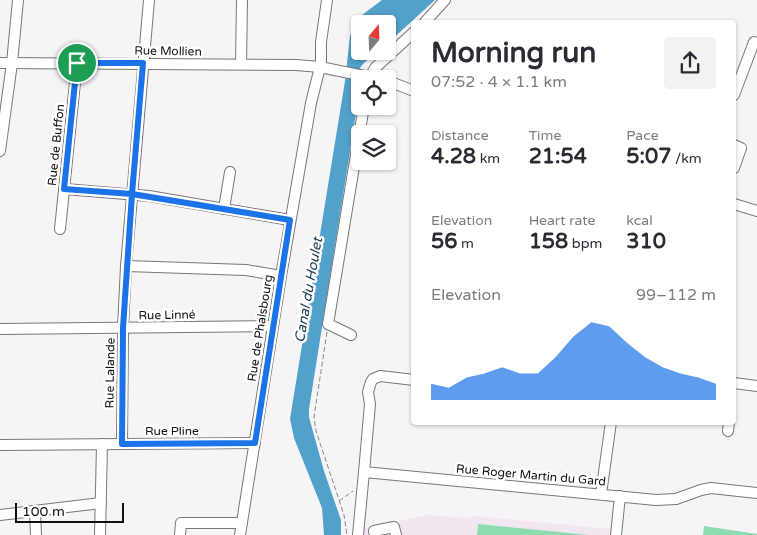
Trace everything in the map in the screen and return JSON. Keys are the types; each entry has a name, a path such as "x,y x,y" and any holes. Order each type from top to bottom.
{"street":[{"path":"0,151 18,0"},
{"name":"Rue Lalande","path":"122,444 123,328 126,266 149,0"},
{"path":"241,64 242,0"},
{"name":"Rue de Phalsbourg","path":"240,535 290,220 311,103 320,67 321,38 327,0"},
{"path":"427,20 445,0"},
{"path":"376,70 378,65 411,35"},
{"path":"736,90 754,42"},
{"name":"Rue Mollien","path":"0,63 296,64 351,73"},
{"name":"Rue de Buffon","path":"60,229 77,63"},
{"path":"396,84 411,90"},
{"path":"351,335 328,324 363,115"},
{"path":"736,146 741,148 736,162"},
{"path":"224,209 230,172"},
{"path":"64,189 132,194 290,220"},
{"path":"736,205 757,211"},
{"path":"126,266 246,270 281,276"},
{"name":"Rue Linné","path":"0,329 273,326"},
{"path":"358,535 370,404 368,392 371,382 376,376 411,380"},
{"path":"736,384 757,386"},
{"path":"601,494 611,425"},
{"name":"Rue Pline","path":"0,445 255,443"},
{"path":"100,535 102,444"},
{"name":"Rue Roger Martin du Gard","path":"364,472 671,500 711,488 757,493"},
{"path":"616,535 620,496"},
{"path":"0,516 101,503"},
{"path":"35,511 36,535"},
{"path":"180,535 181,523 242,523"},
{"path":"375,535 374,531 394,527 396,535"}],"path":[{"path":"328,324 314,417 316,431 344,515 347,535"}],"shaded area":[{"path":"428,515 471,518 474,516 611,529 611,535 362,535 363,528"}],"green space":[{"path":"478,524 589,535 477,535"},
{"path":"704,526 757,534 757,535 703,535"}],"water":[{"path":"382,0 435,0 396,36 396,15 362,15"},
{"path":"351,34 351,60 368,60 359,70 351,70 351,115 356,115 354,125 351,125 351,145 309,409 309,417 324,471 341,520 341,535 324,535 322,508 294,438 290,419 345,81"}],"route":[{"path":"77,63 64,189 132,194 123,328 122,444 255,443 290,220 132,194 143,63 77,63"}],"water label":[{"name":"Canal du Houlet","path":"308,290"}]}
